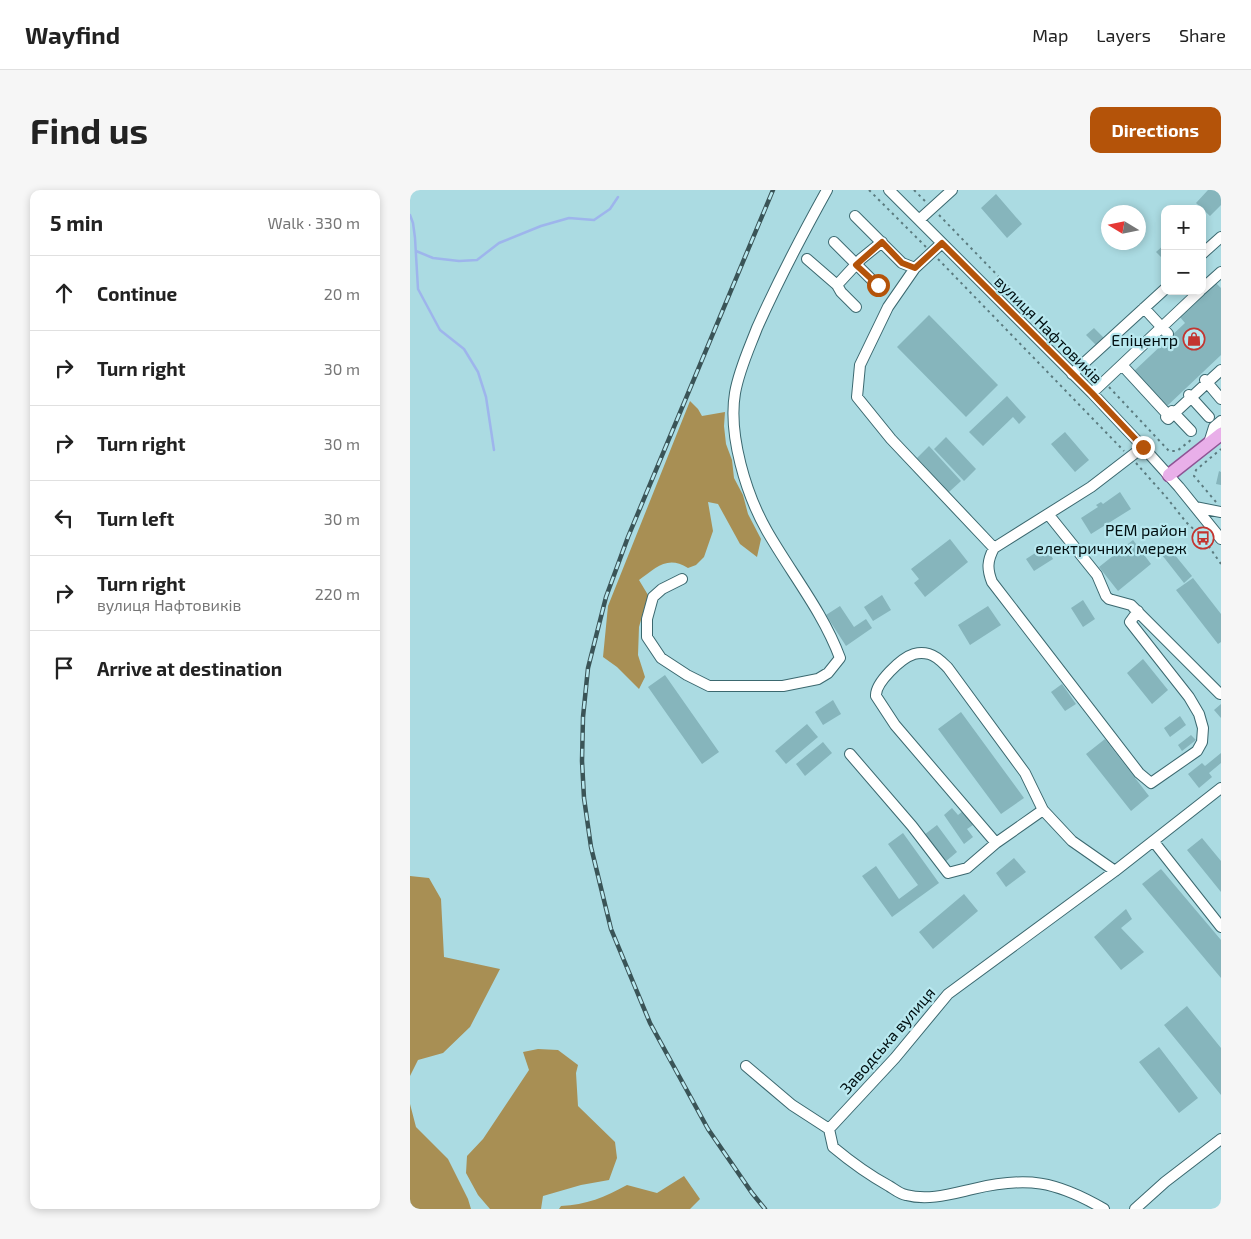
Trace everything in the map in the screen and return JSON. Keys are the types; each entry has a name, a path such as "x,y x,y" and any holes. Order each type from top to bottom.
{"main road":[{"path":"1169,475 1215,446 1221,434"}],"street":[{"path":"682,579 662,589 653,597 647,619 648,637 660,658 709,686 783,686 818,679 828,673 840,658 823,621 766,530 745,476 734,431 735,393 746,355 773,293 827,190"},
{"name":"вулиця Нафтовиків","path":"889,190 1092,393 1169,475 1221,539"},
{"path":"919,220 952,190"},
{"path":"855,216 902,263 915,268"},
{"path":"1206,250 1221,237"},
{"path":"834,242 878,285"},
{"path":"837,285 882,242"},
{"path":"942,243 915,268 888,307 860,366 857,397 891,439 994,548"},
{"path":"807,259 837,285 856,307"},
{"path":"1206,286 1221,272"},
{"path":"1072,374 1161,293"},
{"path":"1092,393 1121,366 1165,331 1197,295"},
{"path":"1144,308 1165,331"},
{"path":"1121,366 1191,435"},
{"path":"1170,414 1221,367"},
{"path":"1206,382 1221,399"},
{"path":"1190,396 1209,417"},
{"path":"1215,446 1214,427 1221,421"},
{"path":"1138,611 1130,622 1188,697 1199,714 1203,728 1202,742 1197,751 1151,783 1139,773 992,582 987,568 989,557 994,548 1091,487 1143,447"},
{"path":"1195,507 1221,512"},
{"path":"1048,514 1097,575 1106,596 1109,599 1131,605 1138,611 1220,694"},
{"path":"996,843 895,725 876,696 875,692 882,680 901,660 915,653 930,654 939,659 948,668 1025,774 1043,810 1072,841 1115,872"},
{"path":"850,754 912,826 948,873 967,868 996,843 1043,810"},
{"name":"Заводська вулиця","path":"829,1129 895,1058 948,994 1115,872 1221,788"},
{"path":"1154,842 1221,927"},
{"path":"746,1066 792,1105 829,1129 833,1147 864,1172 904,1195 921,1198 944,1196 990,1185 1026,1181 1046,1184 1081,1196 1104,1209"},
{"path":"1135,1209 1164,1182 1221,1139"}],"path":[{"path":"869,190 932,252 1146,473 1186,522 1203,538 1221,564"},
{"path":"914,190 1084,363"},
{"path":"1104,382 1169,451 1177,451 1191,435"},
{"path":"1215,446 1196,470 1194,476 1221,507"}],"shaded area":[{"path":"690,401 702,416 725,412 726,444 732,460 734,478 743,495 748,514 761,539 757,557 740,544 718,504 708,502 713,531 704,557 696,565 688,568 674,563 662,565 639,580 648,595 639,627 638,655 645,677 639,689 617,667 603,657 608,606"},
{"path":"410,876 429,878 441,899 444,957 500,969 470,1027 443,1053 418,1060 410,1076"},
{"path":"538,1049 558,1050 578,1065 576,1073 578,1106 615,1142 617,1158 609,1180 581,1185 543,1196 541,1209 490,1209 478,1195 466,1173 467,1156 483,1139 529,1070 523,1052"},
{"path":"410,1104 416,1127 448,1159 471,1209 410,1209"},
{"path":"684,1176 700,1199 690,1209 559,1209 561,1206 595,1200 627,1185 657,1193"}],"building":[{"path":"1208,190 1221,190 1221,205 1210,216 1206,212 1206,205 1198,205 1196,203"},
{"path":"996,194 1022,224 1007,238 981,208"},
{"path":"1161,248 1161,257 1156,252"},
{"name":"Епіцентр","path":"1216,283 1221,288 1221,355 1165,408 1132,373 1185,323 1180,317 1203,295 1206,295 1206,292"},
{"path":"929,315 998,385 966,417 897,347"},
{"path":"1094,328 1104,338 1096,345 1086,335"},
{"path":"1007,396 1026,417 1019,424 1013,417 983,446 969,432"},
{"path":"1065,432 1089,460 1075,472 1051,444"},
{"path":"946,437 976,469 964,481 934,449"},
{"path":"929,446 961,481 949,492 917,458"},
{"path":"1219,471 1221,472 1221,485 1216,484"},
{"path":"1120,492 1131,509 1091,534 1081,518 1098,507 1096,505 1101,502 1103,504"},
{"path":"950,539 968,562 925,597 914,583 919,579 911,569"},
{"path":"1133,540 1151,564 1118,591 1099,567"},
{"path":"1046,546 1053,559 1034,571 1026,559"},
{"path":"1170,549 1192,576 1184,583 1162,555"},
{"path":"1193,578 1221,614 1221,642 1218,644 1176,590"},
{"path":"882,595 891,610 873,621 864,607"},
{"path":"1083,600 1095,619 1083,627 1071,608"},
{"path":"840,606 854,627 866,619 872,628 846,646 826,615"},
{"path":"988,606 1001,625 970,645 958,625"},
{"path":"1143,659 1168,690 1152,704 1127,673"},
{"path":"665,675 719,752 702,764 648,687"},
{"path":"1062,684 1076,704 1065,711 1051,692"},
{"path":"833,700 841,714 823,725 815,712"},
{"path":"1221,704 1221,718 1214,710"},
{"path":"961,712 1024,798 1001,814 938,729"},
{"path":"1180,716 1186,725 1170,737 1164,728"},
{"path":"807,724 818,737 786,764 775,751"},
{"path":"1191,735 1196,740 1182,751 1178,745"},
{"path":"1105,739 1149,796 1131,811 1086,754"},
{"path":"823,742 832,753 805,776 796,764"},
{"path":"1221,753 1221,763 1209,773 1212,777 1199,788 1188,774 1202,763 1205,766"},
{"path":"952,808 958,815 963,811 973,825 967,829 973,837 964,844 944,815"},
{"path":"937,825 957,852 945,862 924,835"},
{"path":"903,833 939,883 892,917 862,876 876,866 899,899 918,885 888,844"},
{"path":"1202,838 1221,861 1221,892 1187,850"},
{"path":"1014,858 1026,872 1006,887 996,873"},
{"path":"1161,869 1221,940 1221,978 1142,884"},
{"path":"964,894 978,911 933,949 919,932"},
{"path":"1126,909 1132,919 1121,928 1144,952 1121,970 1094,937"},
{"path":"1187,1006 1221,1048 1221,1095 1164,1025"},
{"path":"1159,1047 1198,1098 1179,1113 1139,1062"}],"waterway":[{"path":"416,251 433,258 459,261 477,260 499,243 541,226 569,218 594,220 610,209 618,197"},
{"path":"410,215 415,238 418,289 440,330 464,349 478,372 486,397 494,450"}],"railway":[{"path":"765,1209 708,1129 650,1023 611,929 591,847 584,798 582,761 583,717 588,668 606,597 628,537 773,190"}],"place":[{"name":"Епіцентр","path":"1194,339"},
{"name":"РЕМ район електричних мереж","path":"1203,538"}],"route":[{"path":"878,285 856,265 861,258 882,242 902,263 915,268 942,243 1092,393 1143,447"}]}
